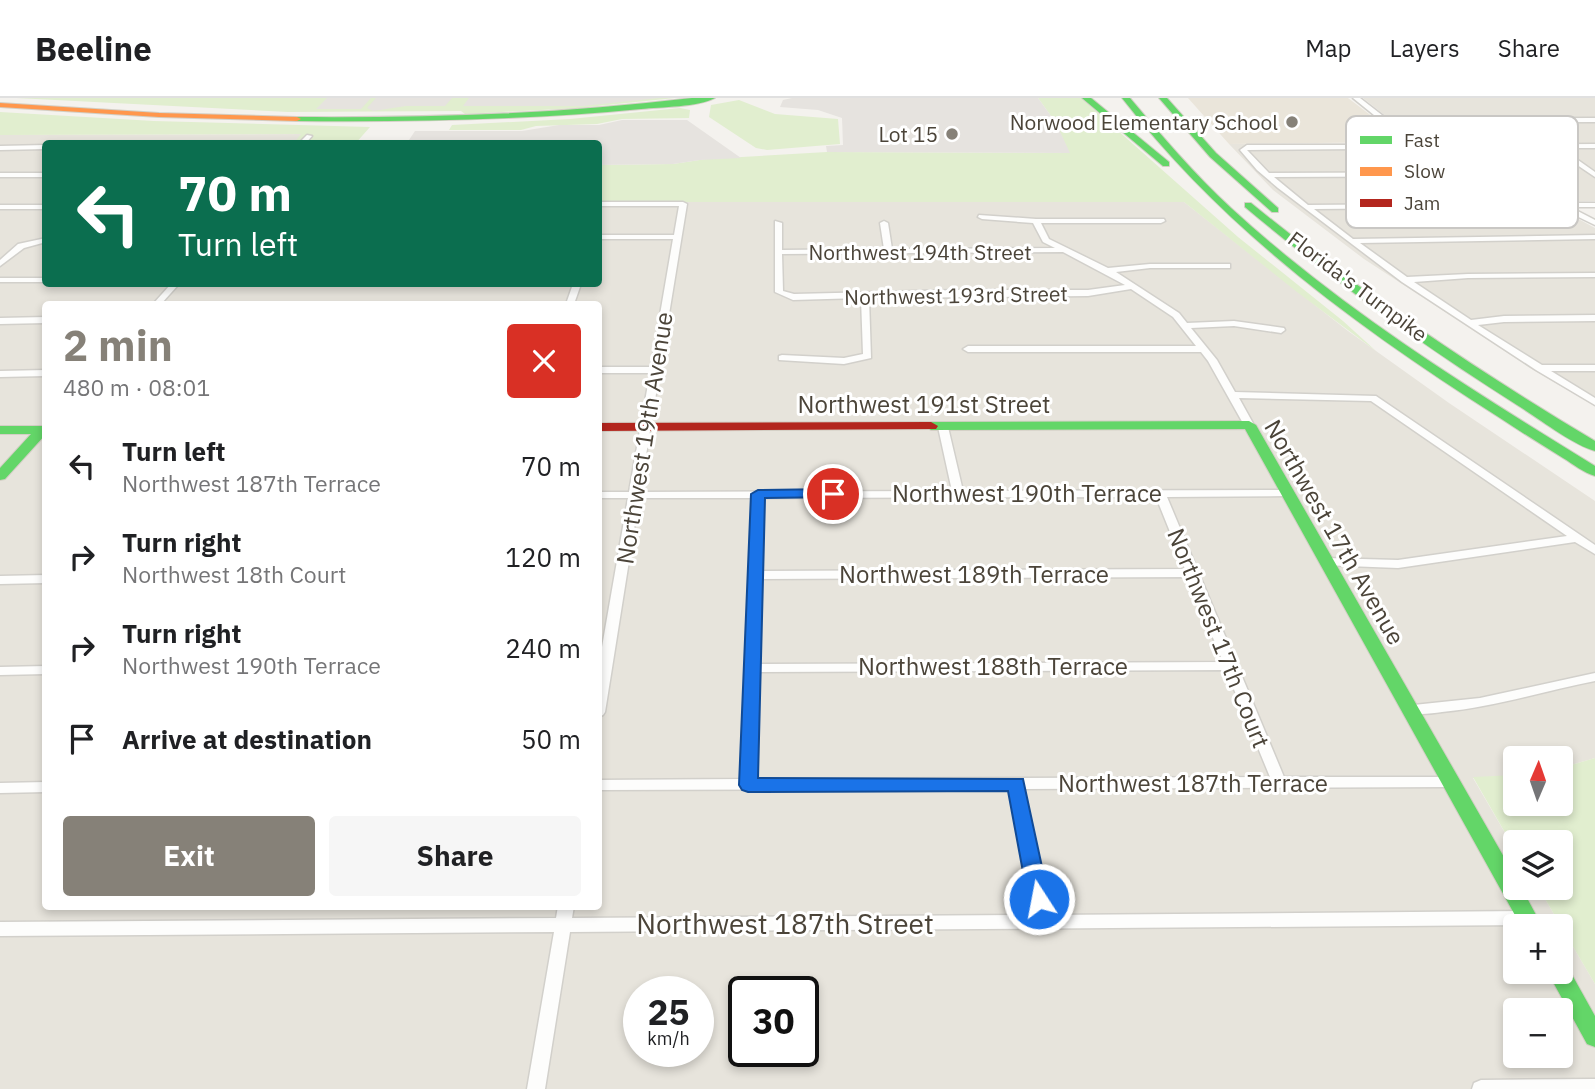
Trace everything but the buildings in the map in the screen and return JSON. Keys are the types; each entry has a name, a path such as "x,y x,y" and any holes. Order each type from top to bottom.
{"main road":[{"path":"0,105 197,116 446,120 561,114 711,98"},
{"path":"1086,98 1149,152 1218,200"},
{"name":"Florida's Turnpike","path":"1126,98 1170,152 1218,200 1298,268 1394,341 1477,398 1595,472"},
{"name":"Florida's Turnpike","path":"1147,98 1187,146 1262,216 1332,272 1444,352 1595,447"},
{"path":"1163,98 1199,141 1229,170 1444,352"},
{"name":"Northwest 191st Street","path":"602,427 1249,425"},
{"name":"Northwest 17th Avenue","path":"1249,425 1525,914"},
{"path":"0,430 42,429"},
{"path":"0,476 42,431"},
{"path":"1565,984 1595,1037"}],"street":[{"path":"1356,98 1378,116"},
{"path":"305,140 309,136"},
{"path":"0,148 42,147"},
{"path":"1346,148 1244,149 1248,157 1307,207 1405,280 1595,402"},
{"path":"1578,162 1595,174"},
{"path":"0,175 42,175"},
{"path":"1269,175 1346,175"},
{"path":"602,204 683,204"},
{"name":"Northwest 19th Avenue","path":"602,689 683,204"},
{"path":"0,207 42,206"},
{"path":"1307,207 1346,207"},
{"path":"1578,214 1595,223"},
{"path":"982,217 1036,221 1161,221"},
{"name":"Northwest 17th Avenue","path":"1036,221 1045,240 1133,286 1168,309 1187,327 1205,349 1249,425"},
{"path":"778,223 778,252"},
{"path":"884,223 889,252"},
{"path":"602,237 678,237"},
{"path":"1351,241 1595,237"},
{"path":"0,264 21,246 42,240"},
{"name":"Northwest 194th Street","path":"778,252 1062,250"},
{"name":"Northwest 193rd Street","path":"778,252 779,292 793,297 1088,293 1133,286"},
{"path":"1106,271 1150,266 1227,265"},
{"path":"1405,280 1460,276 1595,275"},
{"path":"0,280 42,280"},
{"path":"160,301 173,287"},
{"path":"782,358 844,361 858,360 868,354 864,297"},
{"path":"1469,323 1504,319 1595,318"},
{"path":"0,321 42,320"},
{"path":"1187,327 1223,322 1281,330"},
{"path":"968,349 1205,349"},
{"path":"1539,368 1595,368"},
{"path":"602,370 656,370"},
{"path":"0,374 42,373"},
{"path":"1232,395 1373,398 1595,550"},
{"path":"943,427 958,493"},
{"name":"Northwest 17th Court","path":"1160,493 1279,782"},
{"name":"Northwest 190th Terrace","path":"602,495 1287,493"},
{"path":"748,785 758,494"},
{"path":"1326,562 1398,564 1577,538"},
{"name":"Northwest 189th Terrace","path":"756,575 1193,573"},
{"path":"0,580 42,579"},
{"name":"Northwest 188th Terrace","path":"754,667 1232,667"},
{"path":"0,671 42,670"},
{"path":"1409,709 1448,709 1483,704 1595,677"},
{"name":"Northwest 187th Terrace","path":"602,785 1451,782"},
{"path":"1016,783 1043,922"},
{"path":"0,788 42,787"},
{"path":"536,1089 565,915"},
{"name":"Northwest 187th Street","path":"0,929 565,915 1043,922 1503,922"},
{"path":"1481,1089 1595,1088"}],"shaded area":[{"path":"327,98 371,98 361,109 316,109"},
{"path":"376,98 452,98 445,106 406,106 373,111 367,108"},
{"path":"469,98 659,98 583,106 463,106"},
{"name":"Lot 15","path":"1038,98 1056,123 1070,153 827,152 826,146 843,145 842,118 818,110 780,107 783,100"},
{"name":"Norwood Elementary School","path":"1188,98 1348,98 1372,116 1346,116 1346,143 1229,144"},
{"path":"1363,98 1595,98 1595,201 1578,201 1578,116 1386,116"},
{"path":"622,120 687,120 741,158 673,164 602,165 602,140 409,140 415,131 522,131 559,125 599,125"},
{"path":"303,134 298,140 42,140 42,287 602,287 602,202 1184,202 1348,331 1595,501 1595,758 1573,764 1573,746 1503,746 1503,776 1473,778 1503,830 1503,900 1546,900 1554,914 1503,914 1503,984 1573,984 1573,946 1595,984 1595,1089 0,1089 0,135"},
{"path":"1346,143 1346,228 1578,228 1578,219 1595,228 1595,406 1530,368 1364,259 1273,190 1229,144"}],"green space":[{"path":"16,98 675,98 578,108 465,114 461,111 288,112"},
{"path":"1038,98 1081,98 1238,237 1343,321 1376,351 1184,202 602,202 602,165 673,164 706,159 827,152 1069,153 1056,123"},
{"path":"739,100 775,114 838,119 840,144 767,150 756,148 709,117 711,105"},
{"path":"680,108 690,110 689,118 622,119 597,124 536,126 521,130 449,130 452,125 570,119"},
{"path":"0,112 154,121 370,127 359,140 296,140 301,134 0,135"},
{"path":"1595,758 1595,984 1573,947 1573,914 1554,914 1546,900 1573,900 1573,830 1503,830 1473,777 1503,776 1503,816 1573,816 1573,764"}],"traffic: fast":[{"path":"297,119 556,114 711,98"},
{"path":"1086,98 1166,164"},
{"path":"1126,98 1174,155 1226,209 1283,259 1405,350 1595,472"},
{"path":"1163,98 1213,155 1275,210"},
{"path":"1248,205 1289,239 1416,333 1595,447"},
{"path":"931,426 1249,425 1525,914"},
{"path":"0,430 42,430"},
{"path":"0,476 42,430"},
{"path":"1565,984 1595,1037"}],"traffic: slow":[{"path":"0,105 159,115 297,119"}],"traffic: jam":[{"path":"602,427 931,426"}],"place":[{"name":"Norwood Elementary School","path":"1292,122"},
{"name":"Lot 15","path":"952,134"}],"route":[{"path":"833,494 758,494 748,785 1016,783 1039,899"}]}
